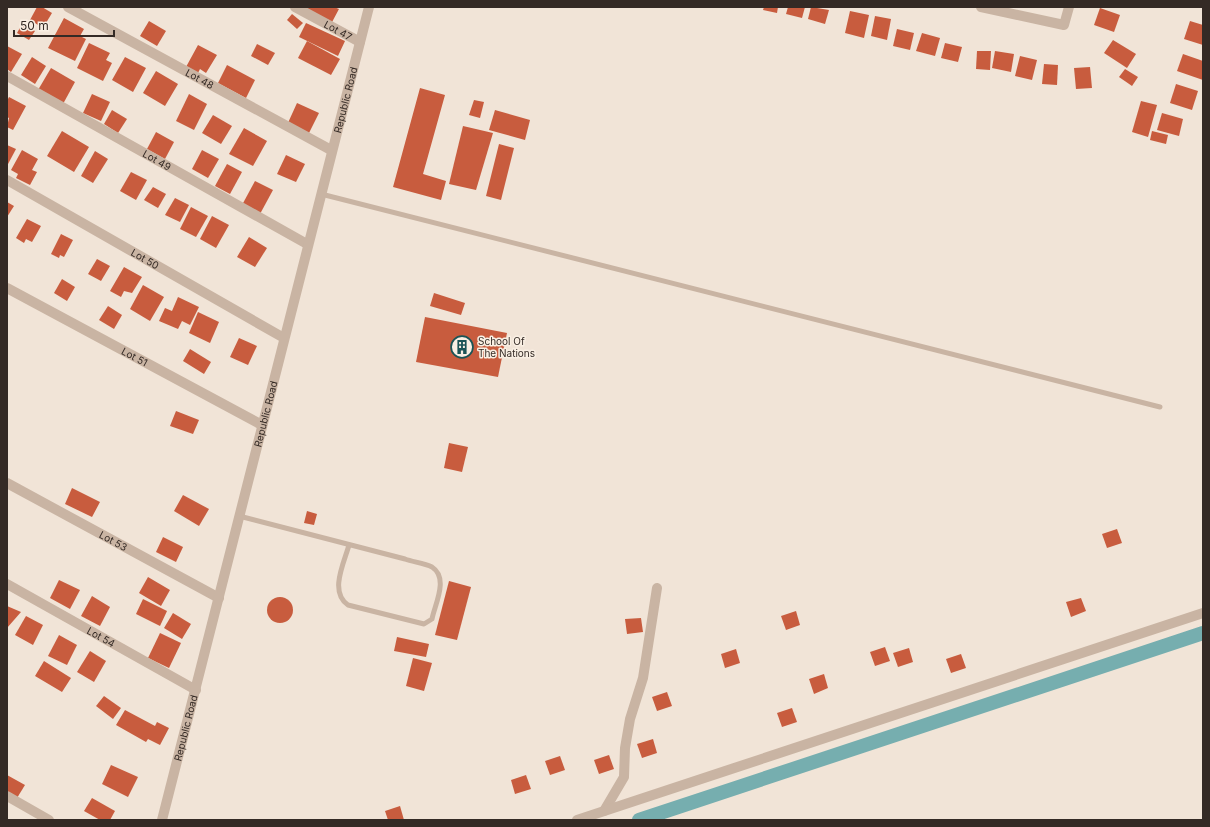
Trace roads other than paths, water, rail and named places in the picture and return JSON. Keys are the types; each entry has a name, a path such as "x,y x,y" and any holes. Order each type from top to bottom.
{"street":[{"name":"Lot 48","path":"68,7 331,150"},
{"name":"Lot 47","path":"295,7 360,42"},
{"name":"Republic Road","path":"162,820 240,516 307,244 369,7"},
{"path":"981,7 1064,24 1068,7"},
{"name":"Lot 49","path":"7,76 307,244"},
{"name":"Lot 50","path":"7,180 284,338"},
{"name":"Lot 51","path":"7,288 262,425"},
{"name":"Lot 53","path":"7,483 219,598"},
{"name":"Lot 54","path":"7,584 196,690"},
{"path":"604,811 624,777 625,748 630,719 643,678 657,588"},
{"path":"577,820 1203,613"},
{"path":"7,796 49,820"}],"lane":[{"path":"321,194 1160,407"},
{"path":"240,516 349,545 431,567 440,577 441,584 432,619 424,624 348,606 342,601 338,592 349,545"}],"waterway":[{"path":"639,820 1203,633"}],"place":[{"name":"School Of The Nations","path":"462,347"}]}
